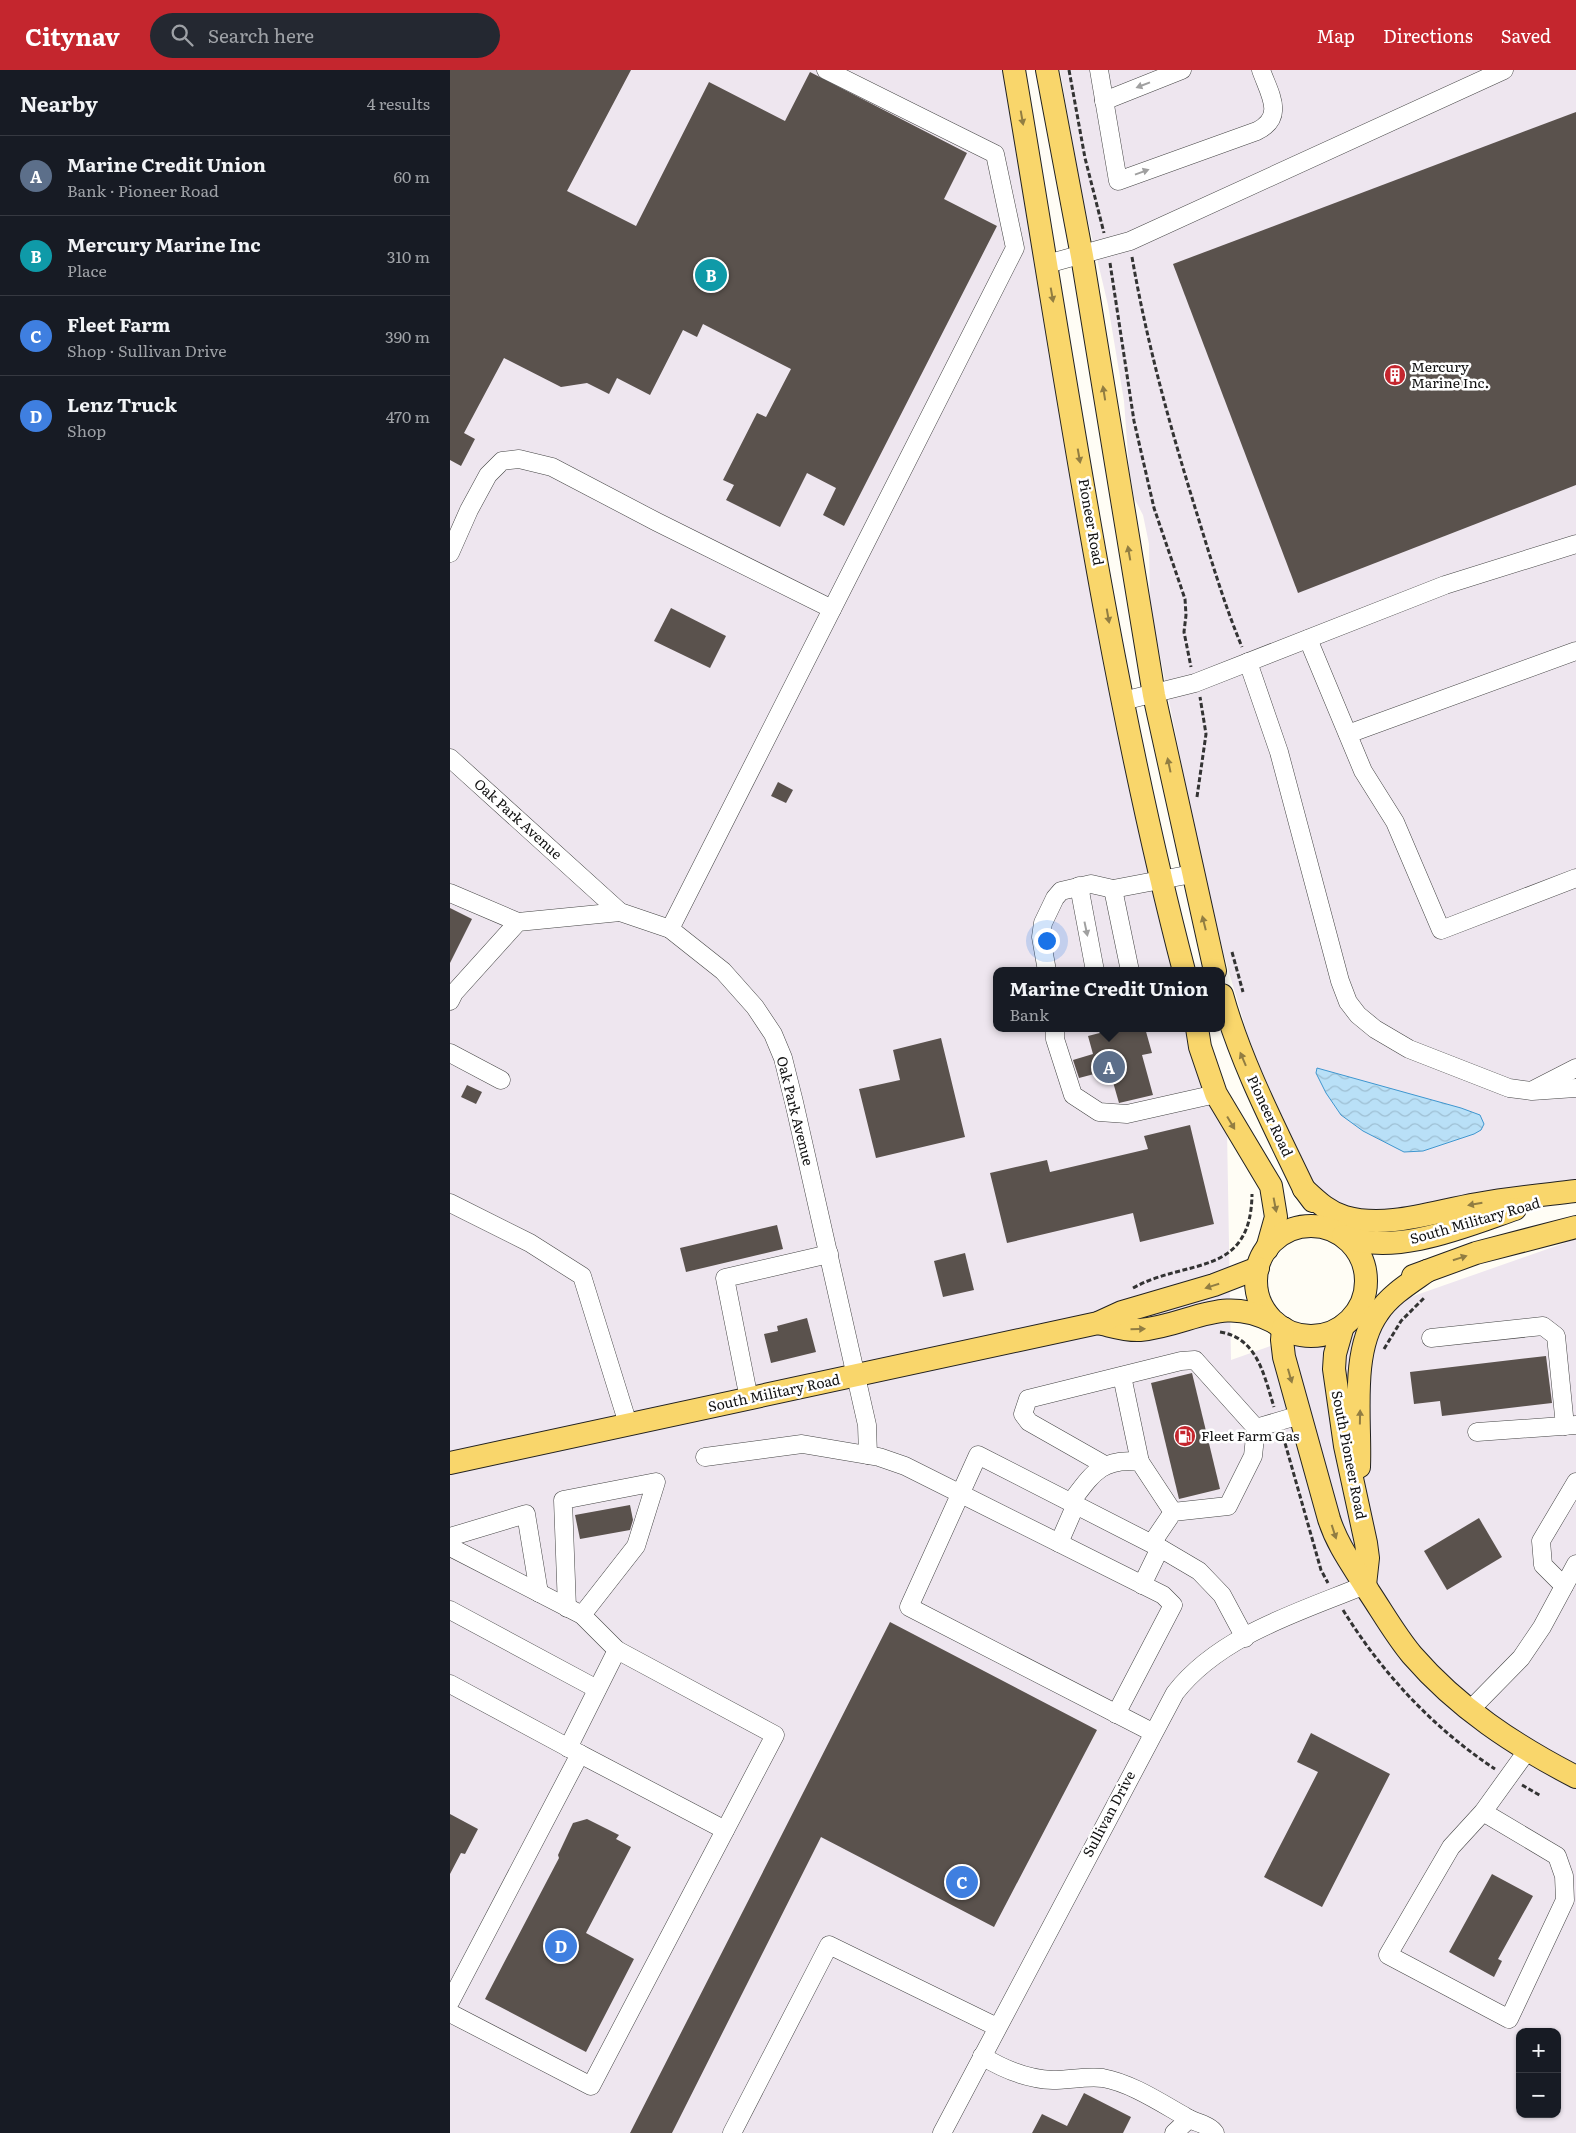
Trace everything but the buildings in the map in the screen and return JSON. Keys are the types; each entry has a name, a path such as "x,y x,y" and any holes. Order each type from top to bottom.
{"main road":[{"name":"Pioneer Road","path":"1014,70 1123,701 1161,879 1183,967"},
{"path":"1047,70 1082,256 1154,695 1214,967"},
{"name":"Pioneer Road","path":"1225,1004 1242,1055 1304,1189 1338,1234"},
{"path":"1198,1032 1200,1047 1216,1094 1271,1186 1276,1217 1256,1283 1259,1297 1265,1310 1278,1325 1297,1334 1313,1336 1329,1334 1390,1289 1427,1270 1476,1253 1576,1227"},
{"path":"1304,1189 1322,1207 1336,1214 1376,1221 1413,1217 1507,1199 1576,1191"},
{"name":"South Military Road","path":"1338,1234 1371,1244 1407,1241 1576,1191"},
{"path":"1262,1259 1280,1236 1297,1228 1315,1226 1338,1234 1356,1249 1364,1264 1366,1281 1364,1298 1349,1320"},
{"name":"South Military Road","path":"450,1463 1098,1323 1122,1312 1214,1286 1262,1259"},
{"path":"1357,1500 1361,1369 1366,1338 1378,1313 1386,1303 1427,1270"},
{"name":"South Military Road","path":"1098,1323 1138,1330 1233,1309 1260,1314 1278,1325"},
{"name":"South Pioneer Road","path":"1349,1320 1335,1354 1334,1370 1345,1446 1368,1558 1365,1585"},
{"path":"1278,1325 1284,1357 1336,1540 1348,1563 1411,1654 1437,1683 1470,1711 1527,1751 1576,1777"}],"street":[{"path":"670,929 1015,248 995,154 826,70"},
{"path":"1099,70 1118,181 1257,131 1271,121 1274,113 1263,77"},
{"path":"1104,101 1182,70"},
{"path":"1047,264 1108,249 1130,241 1504,70"},
{"path":"450,553 469,510 488,475 502,461 519,459 552,467 657,522 832,609"},
{"path":"1123,701 1154,695 1195,682 1445,585 1576,544"},
{"path":"1308,639 1363,771 1395,822 1441,930 1576,878"},
{"path":"1348,734 1576,651"},
{"path":"1248,662 1279,752 1340,981 1352,1008 1375,1029 1409,1049 1502,1087 1532,1090 1576,1088"},
{"name":"Oak Park Avenue","path":"450,758 620,912 670,929 712,960 738,986 759,1012 773,1034 788,1077 829,1254 867,1424 868,1455"},
{"path":"1046,967 1041,937 1042,923 1055,898 1061,891 1091,884 1113,889 1192,874"},
{"path":"1079,886 1094,967"},
{"path":"1113,889 1129,967"},
{"path":"450,893 518,922 620,912"},
{"path":"450,1001 454,993 518,922"},
{"path":"1055,1032 1055,1039 1073,1095 1099,1112 1127,1114 1216,1094"},
{"path":"450,1053 502,1080"},
{"path":"1532,1090 1576,1068"},
{"path":"450,1202 530,1243 582,1276 628,1424"},
{"path":"749,1398 725,1278 829,1254"},
{"path":"1431,1338 1543,1326 1556,1336 1571,1425 1477,1432"},
{"path":"1103,1464 1029,1422 1023,1414 1028,1399 1181,1361 1195,1360 1256,1428 1253,1456 1228,1506 1173,1512"},
{"path":"1122,1376 1140,1462 1173,1512"},
{"path":"1256,1428 1300,1415"},
{"path":"705,1457 802,1444 868,1455 905,1466 1163,1595 1173,1604 1116,1714"},
{"path":"1152,1732 909,1606 978,1455 1156,1546 1199,1571 1222,1595 1245,1638"},
{"path":"1059,1543 1074,1503 1103,1464 1122,1459 1140,1462"},
{"path":"656,1482 636,1546 574,1612 563,1500 656,1482"},
{"path":"1564,1586 1543,1565 1541,1541 1576,1482"},
{"path":"1142,1584 1156,1546 1173,1512"},
{"path":"450,1537 526,1514 539,1592"},
{"path":"450,1547 574,1612 617,1650 775,1735 591,2086 450,2013"},
{"path":"1470,1711 1521,1658 1542,1627 1576,1564"},
{"name":"Sullivan Drive","path":"942,2133 1152,1732 1187,1676 1218,1653 1264,1627 1365,1585"},
{"path":"450,1610 597,1690"},
{"path":"450,2002 574,1751 597,1690 617,1650"},
{"path":"450,1684 725,1830"},
{"path":"1483,1812 1557,1856 1564,1876 1565,1900 1509,2019 1388,1955 1451,1847 1483,1812 1527,1751"},
{"path":"732,2133 829,1944 997,2027"},
{"path":"982,2056 1004,2069 1031,2077 1053,2080 1103,2078 1149,2095 1189,2119 1212,2128 1215,2133"},
{"path":"1174,2133 1189,2119"}],"path":[{"path":"1069,70 1085,158 1108,249 1134,421 1154,508 1185,599 1186,650 1204,714 1206,730 1198,788 1198,806"},
{"path":"1130,241 1153,353 1180,457 1228,613 1248,662"},
{"path":"1230,945 1244,996"},
{"path":"1146,1280 1224,1257 1234,1249 1243,1236 1250,1222 1252,1207"},
{"path":"1382,1354 1401,1321 1426,1296"}],"shaded area":[{"path":"450,70 1005,70 1119,741 1171,967 993,967 993,1032 1189,1032 1227,1130 1231,1360 1576,1239 1576,2133 450,2133"},
{"path":"1060,70 1576,70 1576,1181 1412,1211 1347,1211 1315,1186 1308,1173 1260,1067 1247,1033 1224,955 1195,832 1150,605 1149,544 1143,515 1134,498 1129,468 1124,401 1108,305 1080,187"}],"water":[{"path":"1317,1068 1461,1108 1480,1115 1484,1124 1481,1130 1474,1134 1423,1151 1404,1152 1363,1131 1341,1115 1326,1093 1316,1073"}],"place":[{"name":"Mercury Marine Inc","path":"711,275"},
{"name":"Mercury Marine Inc.","path":"1395,375"},
{"name":"Marine Credit Union","path":"1109,1067"},
{"name":"Fleet Farm Gas","path":"1185,1436"},
{"name":"Fleet Farm","path":"962,1882"},
{"name":"Lenz Truck","path":"561,1946"}]}
